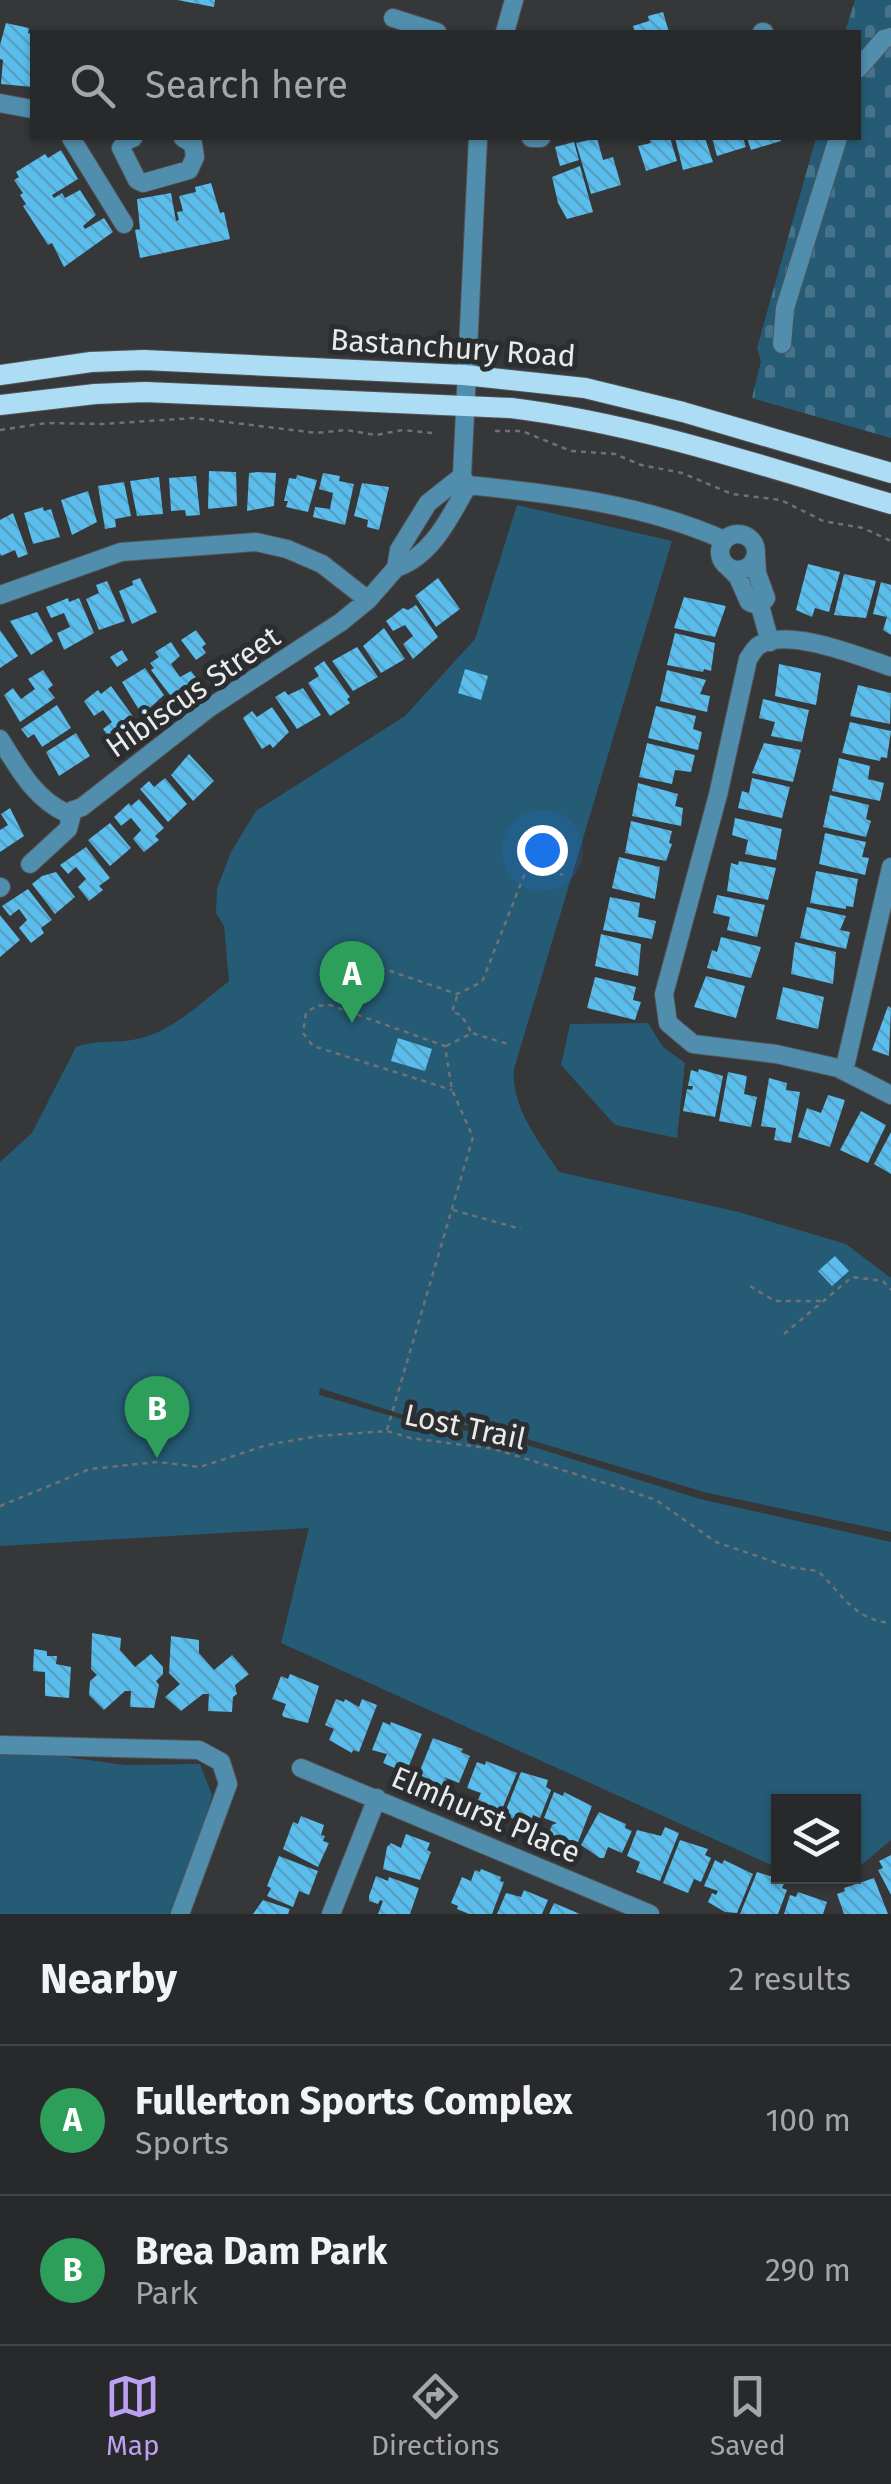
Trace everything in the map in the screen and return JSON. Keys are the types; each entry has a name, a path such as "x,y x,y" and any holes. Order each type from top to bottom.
{"main road":[{"name":"Bastanchury Road","path":"0,375 91,362 144,360 532,381 615,394 891,473"},
{"name":"Bastanchury Road","path":"0,405 145,392 463,405 568,415 621,426 891,504"}],"street":[{"path":"506,30 514,0"},
{"path":"393,18 431,30"},
{"path":"861,66 884,39 891,37"},
{"path":"0,103 30,109"},
{"path":"72,140 124,224"},
{"path":"127,140 122,148 124,158 143,183 189,170 195,157 193,144 186,140"},
{"path":"478,140 464,376 465,480 568,496 686,523 724,540"},
{"path":"782,344 786,308 837,140"},
{"path":"94,176 124,158"},
{"name":"Hibiscus Street","path":"396,568 399,550 414,522 436,494 465,480"},
{"name":"Hibiscus Street","path":"30,864 68,829 73,810 210,708 328,631 368,600 396,568 420,556 435,538 465,480"},
{"path":"414,522 419,532 435,538"},
{"path":"736,534 744,534 754,542 757,573 766,598 760,606 749,602 738,577 720,552 724,540 736,534"},
{"path":"0,594 121,552 256,542 287,549 322,564 368,600"},
{"path":"728,567 747,568 756,556"},
{"path":"760,606 770,642"},
{"path":"891,666 796,640 758,646 748,659 718,795 664,994 668,1023 692,1044 776,1054 844,1071 891,1095"},
{"path":"0,740 30,787 52,806 66,813 73,810"},
{"path":"844,1071 891,868"},
{"path":"0,1744 199,1750 222,1762 228,1784 180,1914"},
{"name":"Elmhurst Place","path":"300,1768 650,1914"},
{"path":"331,1914 377,1798"}],"path":[{"path":"0,430 48,423 194,418 317,433 346,430 376,435 403,430 433,434"},
{"path":"495,431 522,431 571,451 615,454 682,472 732,494 780,500 823,521 864,528 891,542"},
{"path":"361,961 457,994 482,982 528,863 564,875"},
{"path":"457,994 452,1012 462,1015 472,1033"},
{"path":"452,1090 318,1049 306,1038 303,1020 312,1008 330,1005 445,1046 472,1033 511,1045"},
{"path":"387,1431 474,1137 452,1090 445,1046"},
{"path":"451,1210 521,1229"},
{"path":"784,1334 852,1276 883,1281 891,1290"},
{"path":"750,1286 774,1301 823,1301"},
{"name":"Lost Trail","path":"0,1506 90,1469 157,1462 200,1467 267,1446 318,1436 387,1431 494,1450 656,1500 716,1542 789,1568 818,1571 846,1605 863,1616 891,1623"}],"green space":[{"path":"855,0 891,0 891,438 752,398 761,361 757,348 815,140 861,140 861,30 846,30"},
{"path":"517,505 672,541 514,1069 517,1097 535,1136 559,1172 739,1212 846,1244 891,1278 891,1532 704,1492 477,1424 444,1428 320,1388 319,1395 443,1431 482,1431 700,1499 891,1542 891,1840 861,1865 861,1794 771,1794 771,1865 281,1643 309,1528 0,1546 0,1162 32,1133 76,1047 132,1040 160,1031 229,981 224,926 216,913 217,889 231,852 256,811 405,716 475,639"},
{"path":"648,1023 663,1047 685,1063 677,1138 615,1125 561,1065 570,1024"},
{"path":"29,1752 125,1765 200,1764 212,1795 172,1914 0,1914 0,1753"}],"building":[{"path":"177,0 215,0 214,7"},
{"path":"663,12 668,30 634,30 633,26 649,21 648,16"},
{"path":"6,23 29,28 30,87 1,84 0,45"},
{"path":"598,140 603,160 613,157 621,185 591,194 576,143"},
{"path":"650,140 671,140 677,161 646,171 638,146 651,143"},
{"path":"676,140 706,140 713,162 683,170"},
{"path":"713,140 744,140 746,147 717,156"},
{"path":"748,140 781,141 751,150"},
{"path":"574,142 579,160 560,166 555,147"},
{"path":"61,150 78,179 52,195 54,198 62,193 65,198 80,190 96,215 83,226 85,229 104,218 113,232 64,267 52,243 48,245 23,206 23,193 14,180 19,177 16,172 45,154 48,158"},
{"path":"580,166 593,212 567,219 558,203 552,177"},
{"path":"211,183 230,239 140,258 135,230 140,229 137,199 171,193 176,221 177,212 183,211 179,196"},
{"path":"209,471 236,472 237,506 208,509"},
{"path":"249,473 276,473 274,506 247,511"},
{"path":"323,473 354,484 345,525 313,517 315,507 330,509 333,493 319,489"},
{"path":"297,475 317,480 308,512 286,507 288,501 284,501 289,478 296,479"},
{"path":"196,476 200,515 171,511 169,478"},
{"path":"159,477 163,514 137,516 130,481"},
{"path":"124,482 131,516 115,519 116,527 105,529 98,486"},
{"path":"362,483 389,487 379,530 367,527 368,520 354,516"},
{"path":"88,491 97,522 72,535 61,500"},
{"path":"43,507 44,511 51,509 60,537 33,544 24,513"},
{"path":"13,513 28,554 18,558 15,550 1,556 0,553 0,520"},
{"path":"808,564 840,572 829,612 815,608 812,617 796,610"},
{"path":"844,574 876,581 866,618 834,615"},
{"path":"140,578 157,612 132,624 119,591"},
{"path":"438,578 460,609 436,627 415,596"},
{"path":"107,581 125,621 99,630 86,599 99,593 96,585"},
{"path":"881,582 891,585 891,635 883,630 887,617 873,614"},
{"path":"684,597 726,606 715,637 674,628"},
{"path":"68,598 69,602 79,598 94,633 64,650 57,633 70,627 64,613 51,618 46,607"},
{"path":"416,605 438,637 413,659 403,644 413,636 405,625 393,631 386,621 403,608 408,610"},
{"path":"37,612 53,641 31,655 10,621"},
{"path":"384,628 405,659 381,673 363,646"},
{"path":"0,630 18,656 0,668"},
{"path":"196,630 206,644 202,647 206,653 196,660 181,640"},
{"path":"675,633 715,643 711,671 667,665"},
{"path":"171,642 180,656 171,664 180,677 191,671 197,679 172,698 150,663 159,657 155,652"},
{"path":"357,647 378,677 353,691 332,661"},
{"path":"122,650 128,660 117,667 110,657"},
{"path":"324,661 350,697 350,703 330,716 308,683 319,676 314,668"},
{"path":"779,664 821,673 816,705 775,696"},
{"path":"145,668 164,695 142,715 122,682"},
{"path":"465,669 488,676 481,700 458,693"},
{"path":"43,670 53,685 48,689 55,698 20,722 4,695 13,688 21,699 35,689 28,679"},
{"path":"667,670 706,680 700,694 710,696 707,712 660,701"},
{"path":"858,685 891,693 890,724 850,716"},
{"path":"111,686 137,722 110,738 103,729 112,722 103,710 94,716 84,701"},
{"path":"303,688 321,715 297,729 275,697"},
{"path":"763,699 809,710 802,742 771,736 775,722 759,718"},
{"path":"57,705 71,728 42,747 34,734 28,738 21,729"},
{"path":"656,706 696,716 693,729 702,732 698,750 648,738"},
{"path":"272,707 289,732 273,748 270,744 262,749 243,718 252,711 257,717"},
{"path":"850,722 891,731 887,758 881,757 880,761 842,753"},
{"path":"76,733 90,756 59,776 46,752"},
{"path":"647,743 695,755 691,772 675,770 672,784 639,777"},
{"path":"764,743 801,750 793,782 752,773"},
{"path":"189,754 214,781 193,801 171,775"},
{"path":"839,758 870,766 868,779 884,783 880,801 832,791"},
{"path":"165,778 187,804 168,822 140,789 149,781 154,787"},
{"path":"752,778 790,787 782,818 738,808 742,791 749,793"},
{"path":"638,783 678,794 675,806 683,808 681,826 632,816"},
{"path":"830,795 869,805 866,819 871,821 866,837 823,827"},
{"path":"139,799 164,828 155,836 159,840 144,852 133,839 141,830 131,818 121,826 114,817"},
{"path":"10,808 24,836 0,852 0,830 8,825 1,814"},
{"path":"735,818 782,829 776,860 745,854 748,840 732,835"},
{"path":"631,821 672,831 666,861 625,853"},
{"path":"110,823 131,848 110,866 88,840"},
{"path":"825,833 866,842 862,857 869,858 865,875 819,864"},
{"path":"86,847 110,878 89,901 78,887 86,879 76,867 68,874 60,865"},
{"path":"619,857 660,867 655,899 612,888"},
{"path":"739,861 776,868 768,900 727,891 731,863 738,865"},
{"path":"816,871 858,879 853,907 810,903"},
{"path":"56,872 75,897 55,914 32,884"},
{"path":"28,889 52,920 31,943 19,928 27,920 19,909 10,916 2,906"},
{"path":"717,895 765,905 757,937 727,930 730,917 713,913"},
{"path":"610,897 640,903 638,917 656,921 652,939 603,930"},
{"path":"807,907 846,916 840,930 850,932 846,949 800,938"},
{"path":"0,915 20,940 0,957"},
{"path":"601,934 641,944 638,976 595,966"},
{"path":"721,937 761,947 751,978 707,968"},
{"path":"795,942 836,952 833,984 791,974"},
{"path":"706,976 745,986 736,1018 694,1007"},
{"path":"595,977 636,987 633,1000 641,1002 635,1020 587,1008"},
{"path":"783,987 824,997 818,1029 776,1019"},
{"path":"888,1006 891,1008 889,1056 872,1050"},
{"path":"398,1038 432,1049 425,1071 391,1061"},
{"path":"691,1070 723,1076 715,1117 683,1111 687,1089 692,1090 693,1086 688,1086"},
{"path":"728,1072 747,1076 744,1094 757,1097 751,1127 719,1121"},
{"path":"769,1078 787,1083 786,1090 800,1092 791,1143 774,1140 776,1128 761,1126"},
{"path":"828,1095 845,1100 830,1147 798,1137 807,1108 821,1113"},
{"path":"861,1111 886,1125 868,1163 840,1150"},
{"path":"891,1132 891,1174 874,1164"},
{"path":"835,1256 849,1271 832,1286 818,1271"},
{"path":"92,1633 121,1638 120,1650 135,1667 151,1654 163,1667 163,1674 156,1681 159,1685 154,1708 130,1707 131,1691 125,1691 104,1710 89,1695 90,1681 97,1675 91,1669"},
{"path":"171,1636 199,1640 199,1653 214,1670 232,1655 249,1674 235,1685 232,1712 208,1711 209,1694 203,1694 181,1711 165,1697 180,1684 169,1673"},
{"path":"34,1649 47,1651 47,1656 57,1656 56,1664 71,1667 69,1698 45,1696 45,1672 33,1671"},
{"path":"290,1674 319,1686 308,1723 284,1717 286,1704 272,1699 281,1676 288,1679"},
{"path":"336,1699 359,1707 362,1699 377,1705 359,1752 352,1753 329,1740 334,1729 325,1725"},
{"path":"383,1722 422,1734 406,1773 383,1763 387,1754 372,1750"},
{"path":"433,1738 463,1749 461,1752 470,1756 459,1783 444,1777 448,1781 445,1789 423,1784 417,1778"},
{"path":"486,1761 517,1773 500,1814 476,1804 481,1793 467,1788 477,1762 485,1765"},
{"path":"521,1772 548,1780 546,1787 551,1790 540,1818 533,1815 529,1825 504,1815"},
{"path":"554,1792 563,1796 564,1792 592,1806 577,1845 552,1838 549,1833 557,1823 544,1818"},
{"path":"599,1812 626,1824 625,1828 632,1831 622,1853 608,1847 604,1858 600,1858 581,1845"},
{"path":"301,1816 324,1825 321,1835 329,1843 318,1867 283,1849 293,1822 298,1824"},
{"path":"665,1827 679,1833 660,1881 636,1872 640,1862 627,1856 637,1830 661,1836"},
{"path":"406,1834 430,1843 427,1850 431,1852 420,1880 383,1869 387,1847 391,1843 401,1848"},
{"path":"680,1840 708,1849 705,1855 711,1858 701,1882 694,1879 688,1893 663,1883"},
{"path":"891,1855 891,1895 878,1870 883,1868 879,1861"},
{"path":"279,1856 318,1871 309,1895 299,1891 293,1907 267,1896"},
{"path":"715,1860 722,1864 724,1860 753,1874 737,1913 725,1912 708,1902 712,1893 716,1895 718,1891 704,1886"},
{"path":"481,1869 504,1882 492,1914 469,1914 457,1909 451,1903 462,1877 471,1881 475,1870"},
{"path":"757,1872 771,1876 771,1884 784,1884 782,1888 787,1890 778,1914 740,1914"},
{"path":"376,1876 419,1888 410,1914 378,1914 383,1901 369,1901"},
{"path":"874,1878 888,1914 844,1914 837,1894"},
{"path":"524,1890 548,1900 542,1914 497,1914 506,1893 521,1897"},
{"path":"798,1892 827,1902 823,1914 784,1914 790,1895 796,1897"},
{"path":"263,1900 290,1909 288,1914 253,1914"},
{"path":"554,1903 580,1914 549,1914"}],"place":[{"name":"Fullerton Sports Complex","path":"352,1023"},
{"name":"Brea Dam Park","path":"157,1458"}]}
